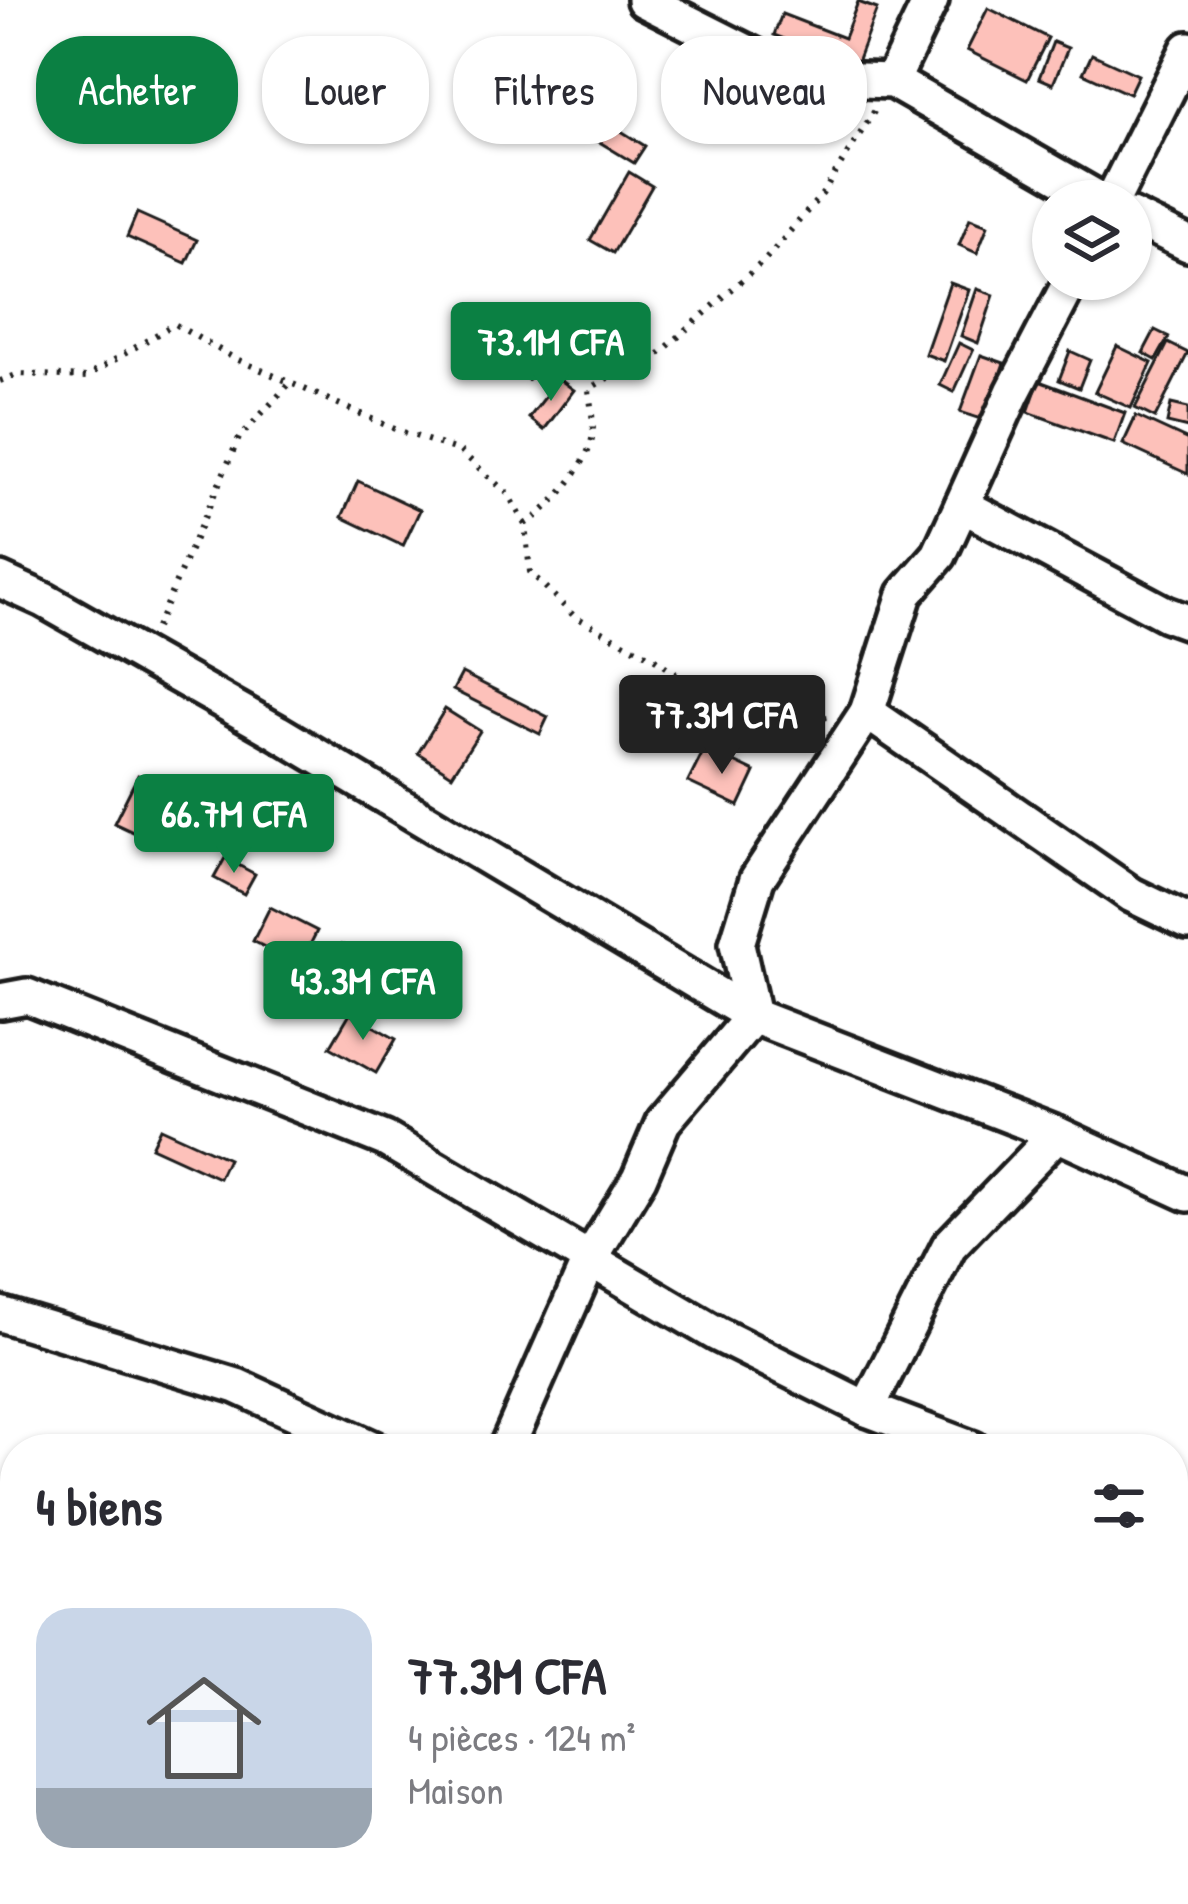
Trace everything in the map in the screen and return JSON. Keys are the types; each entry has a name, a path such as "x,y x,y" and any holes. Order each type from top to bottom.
{"street":[{"path":"644,0 798,78 892,82 1065,180"},
{"path":"892,82 931,0"},
{"path":"1122,180 1188,49"},
{"path":"1152,226 1188,244"},
{"path":"753,1016 737,944 757,879 867,712 905,594 939,555 1013,392 1061,300"},
{"path":"962,505 1188,622"},
{"path":"0,580 143,656 753,1016 1058,1134 1188,1194"},
{"path":"867,712 1132,895 1188,922"},
{"path":"0,1001 27,996 385,1139 717,1334 867,1409 933,1434"},
{"path":"513,1434 590,1259 639,1178 663,1122 753,1016"},
{"path":"867,1409 949,1246 1058,1134"},
{"path":"0,1314 237,1386 341,1434"}],"path":[{"path":"525,525 562,494 592,439 589,388 647,355 658,355 766,259 823,194 892,82"},
{"path":"0,380 20,374 86,376 174,324 232,357 397,430 460,451 508,494 525,525 530,572 574,616 652,657 753,727 867,712"},
{"path":"143,656 239,438 292,382"}],"building":[{"path":"858,2 877,9 867,36 845,36"},
{"path":"988,8 1048,38 1027,80 967,50"},
{"path":"782,14 839,36 777,36"},
{"path":"1053,42 1068,48 1053,84 1039,78"},
{"path":"1092,54 1138,75 1129,94 1083,73"},
{"path":"637,141 645,146 634,163 603,144"},
{"path":"629,172 652,186 613,253 590,240"},
{"path":"137,213 197,240 186,263 127,237"},
{"path":"970,218 988,225 977,253 959,245"},
{"path":"950,283 969,290 944,361 925,354"},
{"path":"977,289 994,295 978,343 961,336"},
{"path":"1155,330 1169,337 1156,360 1143,353"},
{"path":"959,343 973,350 954,392 940,385"},
{"path":"1168,343 1188,353 1155,418 1135,408"},
{"path":"1117,346 1152,363 1131,408 1095,392"},
{"path":"522,347 543,361 528,380 509,366"},
{"path":"1070,351 1090,360 1079,388 1059,380"},
{"path":"981,355 1004,363 984,420 960,412"},
{"path":"559,379 574,390 544,430 529,418"},
{"path":"1039,381 1125,413 1114,443 1028,412"},
{"path":"1171,404 1188,408 1188,428 1167,423"},
{"path":"1136,416 1188,440 1188,474 1123,444"},
{"path":"358,481 420,510 403,546 342,517"},
{"path":"462,673 548,717 540,734 453,690"},
{"path":"445,709 480,731 452,775 418,753"},
{"path":"705,748 755,772 739,806 688,782"},
{"path":"138,775 184,797 161,845 114,823"},
{"path":"225,858 255,874 244,894 214,878"},
{"path":"270,907 317,931 300,965 253,941"},
{"path":"342,944 399,972 379,1013 323,984"},
{"path":"350,1013 396,1039 376,1073 330,1047"},
{"path":"160,1128 228,1159 219,1178 151,1147"}]}
